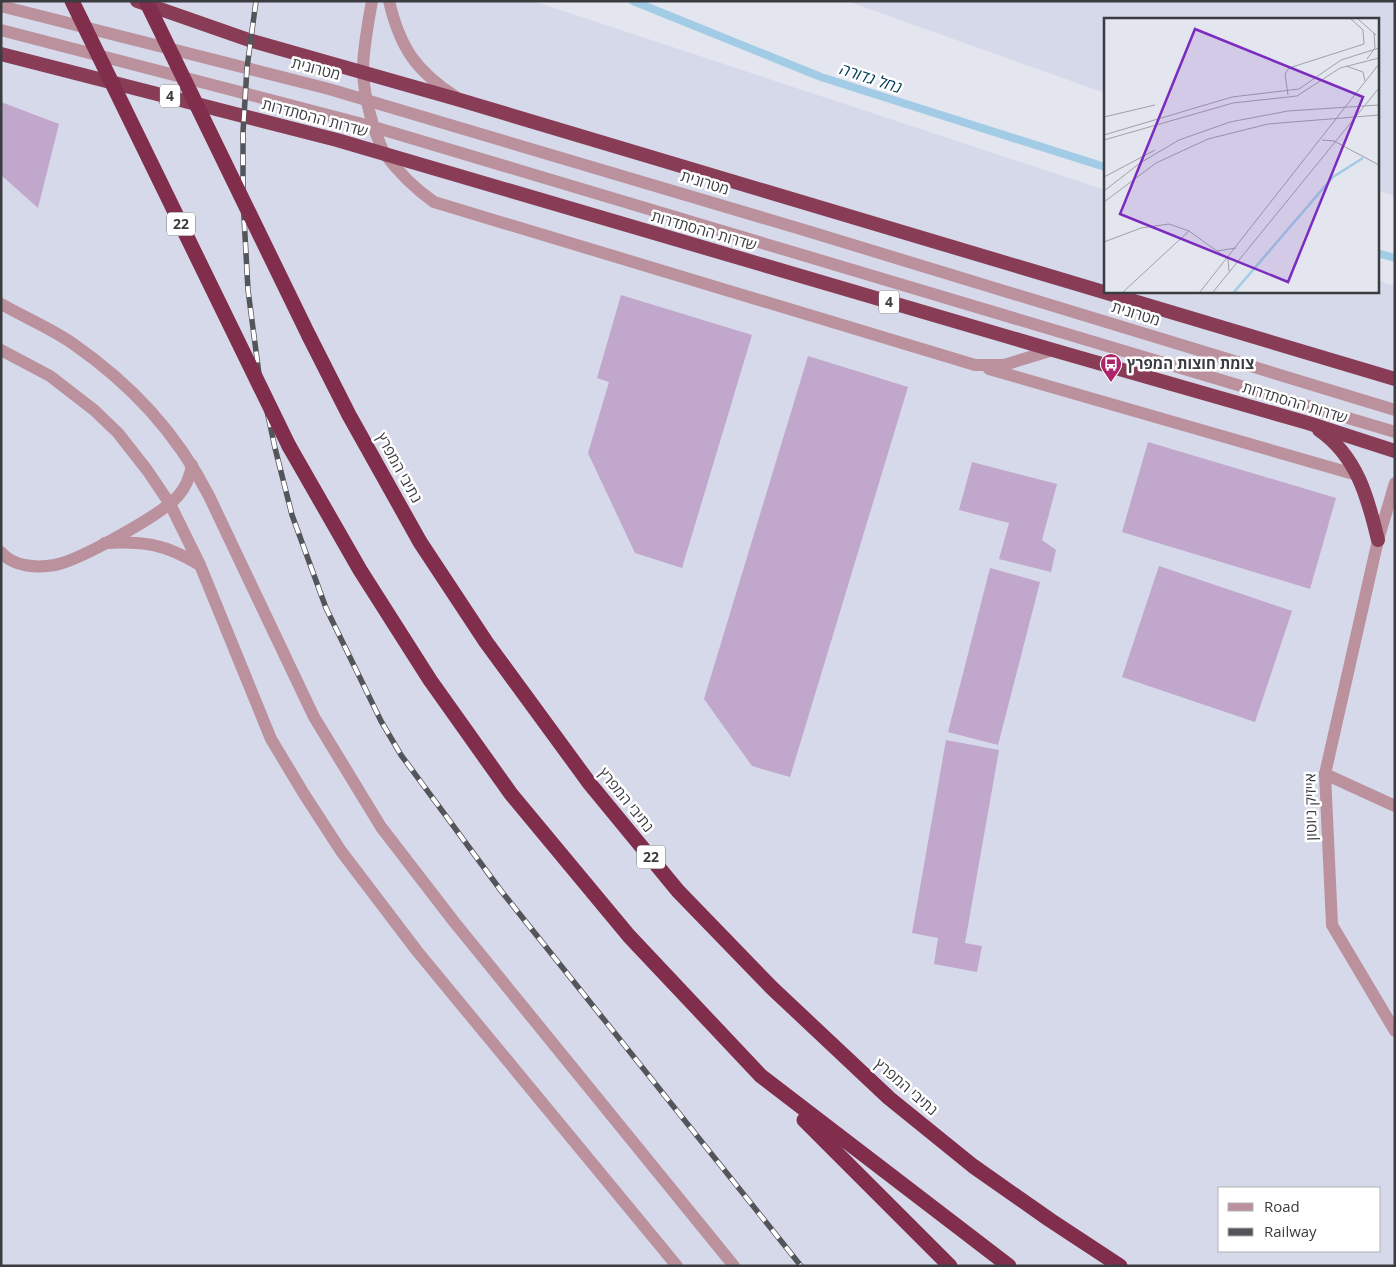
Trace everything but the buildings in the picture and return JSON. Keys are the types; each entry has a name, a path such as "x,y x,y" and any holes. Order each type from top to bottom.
{"highway":[{"name":"22","path":"72,1 289,446 360,570 430,680 511,794 629,936 761,1076 1009,1266"},
{"path":"137,1 250,40 460,100 1395,379"},
{"name":"נתיבי המפרץ","path":"146,1 309,336 349,414 420,542 486,642 590,784 678,891 772,988 890,1098 973,1166 1120,1266"},
{"name":"שדרות ההסתדרות","path":"1,54 214,108 384,154 1054,350 1308,422 1395,451"},
{"path":"1308,422 1329,437 1343,451 1357,475 1371,510 1378,540"},
{"path":"761,1076 950,1266"}],"street":[{"path":"372,1 363,72 374,127 384,154 400,174 434,202 975,365 1357,475"},
{"path":"389,1 401,39 412,58 433,80 460,100"},
{"name":"מטרונית","path":"1,6 329,88 1395,410"},
{"path":"1,30 374,127 1395,432"},
{"path":"1,304 71,342 120,380 167,429 192,465 227,532 314,717 381,827 454,924 734,1266"},
{"path":"1,350 50,376 94,410 118,433 147,470 170,504 200,565 271,739 304,794 342,851 417,951 677,1266"},
{"path":"975,365 1004,365 1054,350"},
{"path":"1,552 20,564 56,565 106,542 170,504 187,483 192,465"},
{"name":"אייזיק ניוטון","path":"1395,483 1378,540 1325,774 1332,925 1395,1031"},
{"name":"אייזיק ניוטון","path":"1378,540 1395,513"},
{"path":"106,542 156,544 180,553 200,565"},
{"path":"1325,774 1395,806"}],"shaded area":[{"path":"1,1 533,1 1104,190 1104,292 1378,292 1378,280 1395,286 1395,1266 1,1266"},
{"path":"847,1 1395,1 1395,196 1378,190 1378,18 1104,18 1104,93"}],"waterway":[{"name":"נחל גדורה","path":"633,1 821,77 1104,167"},
{"name":"נחל גדורה","path":"1378,253 1395,258"}],"railway":[{"path":"256,1 247,68 243,132 243,199 248,290 259,374 275,448 292,515 326,608 381,721 401,755 502,892 801,1266"}],"place":[{"name":"צומת חוצות המפרץ","path":"1111,383"}]}
